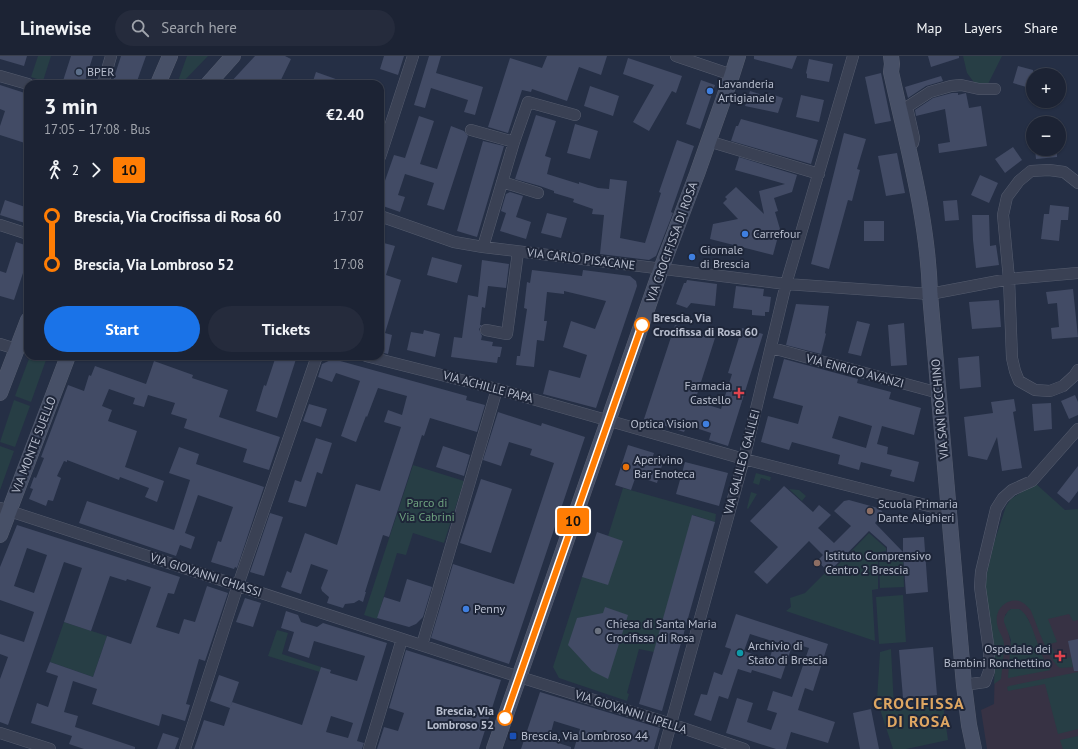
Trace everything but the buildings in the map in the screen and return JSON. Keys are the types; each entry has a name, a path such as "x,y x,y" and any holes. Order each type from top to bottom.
{"street":[{"path":"104,80 111,56"},
{"path":"160,80 171,56"},
{"path":"168,80 171,56"},
{"path":"212,80 234,56"},
{"path":"384,146 413,56"},
{"path":"676,56 732,75"},
{"name":"VIA CROCIFISSA DI ROSA","path":"494,749 518,676 608,420 738,56"},
{"name":"VIA GALILEO GALILEI","path":"664,749 744,459 772,348 786,284 853,56"},
{"name":"VIA SAN ROCCHINO","path":"884,56 886,65 891,72"},
{"name":"VIA SAN ROCCHINO","path":"891,56 891,72 922,213 929,266 930,294 964,686 974,749"},
{"path":"0,76 24,83"},
{"path":"907,145 913,143 914,138 907,107 930,92 951,86 961,85 979,89 995,89"},
{"path":"483,247 514,142 528,102 575,114"},
{"path":"471,130 514,142"},
{"path":"708,142 819,174"},
{"path":"1078,183 1064,172 1049,170 1031,171 1019,181 1007,197 1003,215 1009,279 1012,358 1019,381 1035,390 1050,391 1063,386 1078,370"},
{"path":"502,182 538,193"},
{"name":"VIA CARLO PISACANE","path":"384,217 454,242 483,247 786,284 930,294 1009,279 1078,273"},
{"path":"0,225 24,233"},
{"path":"486,330 507,334 518,252"},
{"path":"0,393 24,330"},
{"path":"0,344 16,349"},
{"name":"VIA ENRICO AVANZI","path":"772,348 939,393"},
{"name":"VIA MONTE SUELLO","path":"0,535 4,509 66,360"},
{"path":"184,749 238,585 317,360"},
{"name":"VIA ACHILLE PAPA","path":"382,360 497,389 744,459 949,511"},
{"path":"422,645 497,389"},
{"path":"964,686 985,682 990,671 989,651 980,587 981,572 996,509 1003,498 1012,490 1032,481 1078,429"},
{"name":"VIA GIOVANNI CHIASSI","path":"4,509 518,676"},
{"path":"368,749 402,639"},
{"name":"VIA GIOVANNI LIPELLA","path":"518,676 671,724 744,749"},
{"path":"0,733 50,749"}],"shaded area":[{"name":"Ospedale dei Bambini Ronchettino","path":"1078,555 1078,749 987,749 981,710 994,704 995,662 987,573","holes":["1011,609 1019,609 1028,619 1040,651 1050,670 1011,645 1005,615"]}],"green space":[{"path":"38,56 51,56 43,80 31,77"},
{"path":"187,56 208,56 185,80 178,80"},
{"path":"963,56 1002,56 987,86 976,85 967,73"},
{"path":"28,360 46,360 31,402 15,396"},
{"path":"14,400 30,406 15,447 0,442"},
{"path":"0,446 14,451 0,490"},
{"name":"Parco di Via Cabrini","path":"413,465 464,481 444,543 413,533 406,555 397,553 377,619 364,615"},
{"path":"756,473 771,477 770,481 761,478 759,485 753,483"},
{"path":"1035,483 1065,510 1078,509 1078,620 1073,621 1069,614 1048,619 1057,642 1050,644 1058,660 1071,657 1073,667 1060,668 1055,663 1047,650 1031,611 1022,603 1011,601 1003,605 998,611 997,615 997,624 1003,640 1004,649 1001,679 994,684 995,662 993,639 985,591 987,573 994,543 1006,506 1011,499"},
{"path":"623,488 716,514 715,522 693,515 654,652 639,649 627,693 629,694 627,701 559,678 553,667 582,577 608,536"},
{"path":"789,489 799,490 806,496 802,501"},
{"path":"751,492 757,494 748,509 747,508"},
{"path":"869,533 886,548 886,551 880,552 880,558 903,557 904,587 880,588 878,558 878,589 872,590 875,641 786,611 791,607 790,598 805,593 826,572 830,573"},
{"path":"903,595 906,642 879,644 876,597"},
{"path":"1011,609 1019,609 1024,613 1032,628 1042,655 1051,670 1008,678 1011,640 1004,622 1004,618"},
{"path":"64,622 107,636 93,677 50,662"},
{"path":"277,630 288,633 282,654 321,667 320,672 268,656"},
{"path":"891,649 894,708 943,705 948,740 906,749 893,749 877,700 880,652"},
{"path":"1078,672 1078,729 1058,734 1045,684 1008,691 1007,687 1009,686"},
{"path":"1078,736 1078,749 1063,749 1060,740"}],"bus line":[{"name":"10","path":"505,718 642,325"}],"place":[{"name":"BPER","path":"79,72"},
{"name":"Lavanderia Artigianale","path":"710,91"},
{"name":"Carrefour","path":"745,234"},
{"name":"Giornale di Brescia","path":"692,257"},
{"name":"Brescia, Via Crocifissa di Rosa 60","path":"642,325"},
{"name":"Farmacia Castello","path":"739,393"},
{"name":"Optica Vision","path":"706,424"},
{"name":"Aperivino Bar Enoteca","path":"626,467"},
{"name":"Scuola Primaria Dante Alighieri","path":"870,511"},
{"name":"Istituto Comprensivo Centro 2 Brescia","path":"817,563"},
{"name":"Penny","path":"466,609"},
{"name":"Chiesa di Santa Maria Crocifissa di Rosa","path":"598,631"},
{"name":"Archivio di Stato di Brescia","path":"740,653"},
{"name":"Ospedale dei Bambini Ronchettino","path":"1060,656"},
{"name":"Brescia, Via Lombroso 52","path":"505,718"},
{"name":"Brescia, Via Lombroso 44","path":"513,736"}],"district":[{"name":"CROCIFISSA DI ROSA","path":"919,712"}]}
